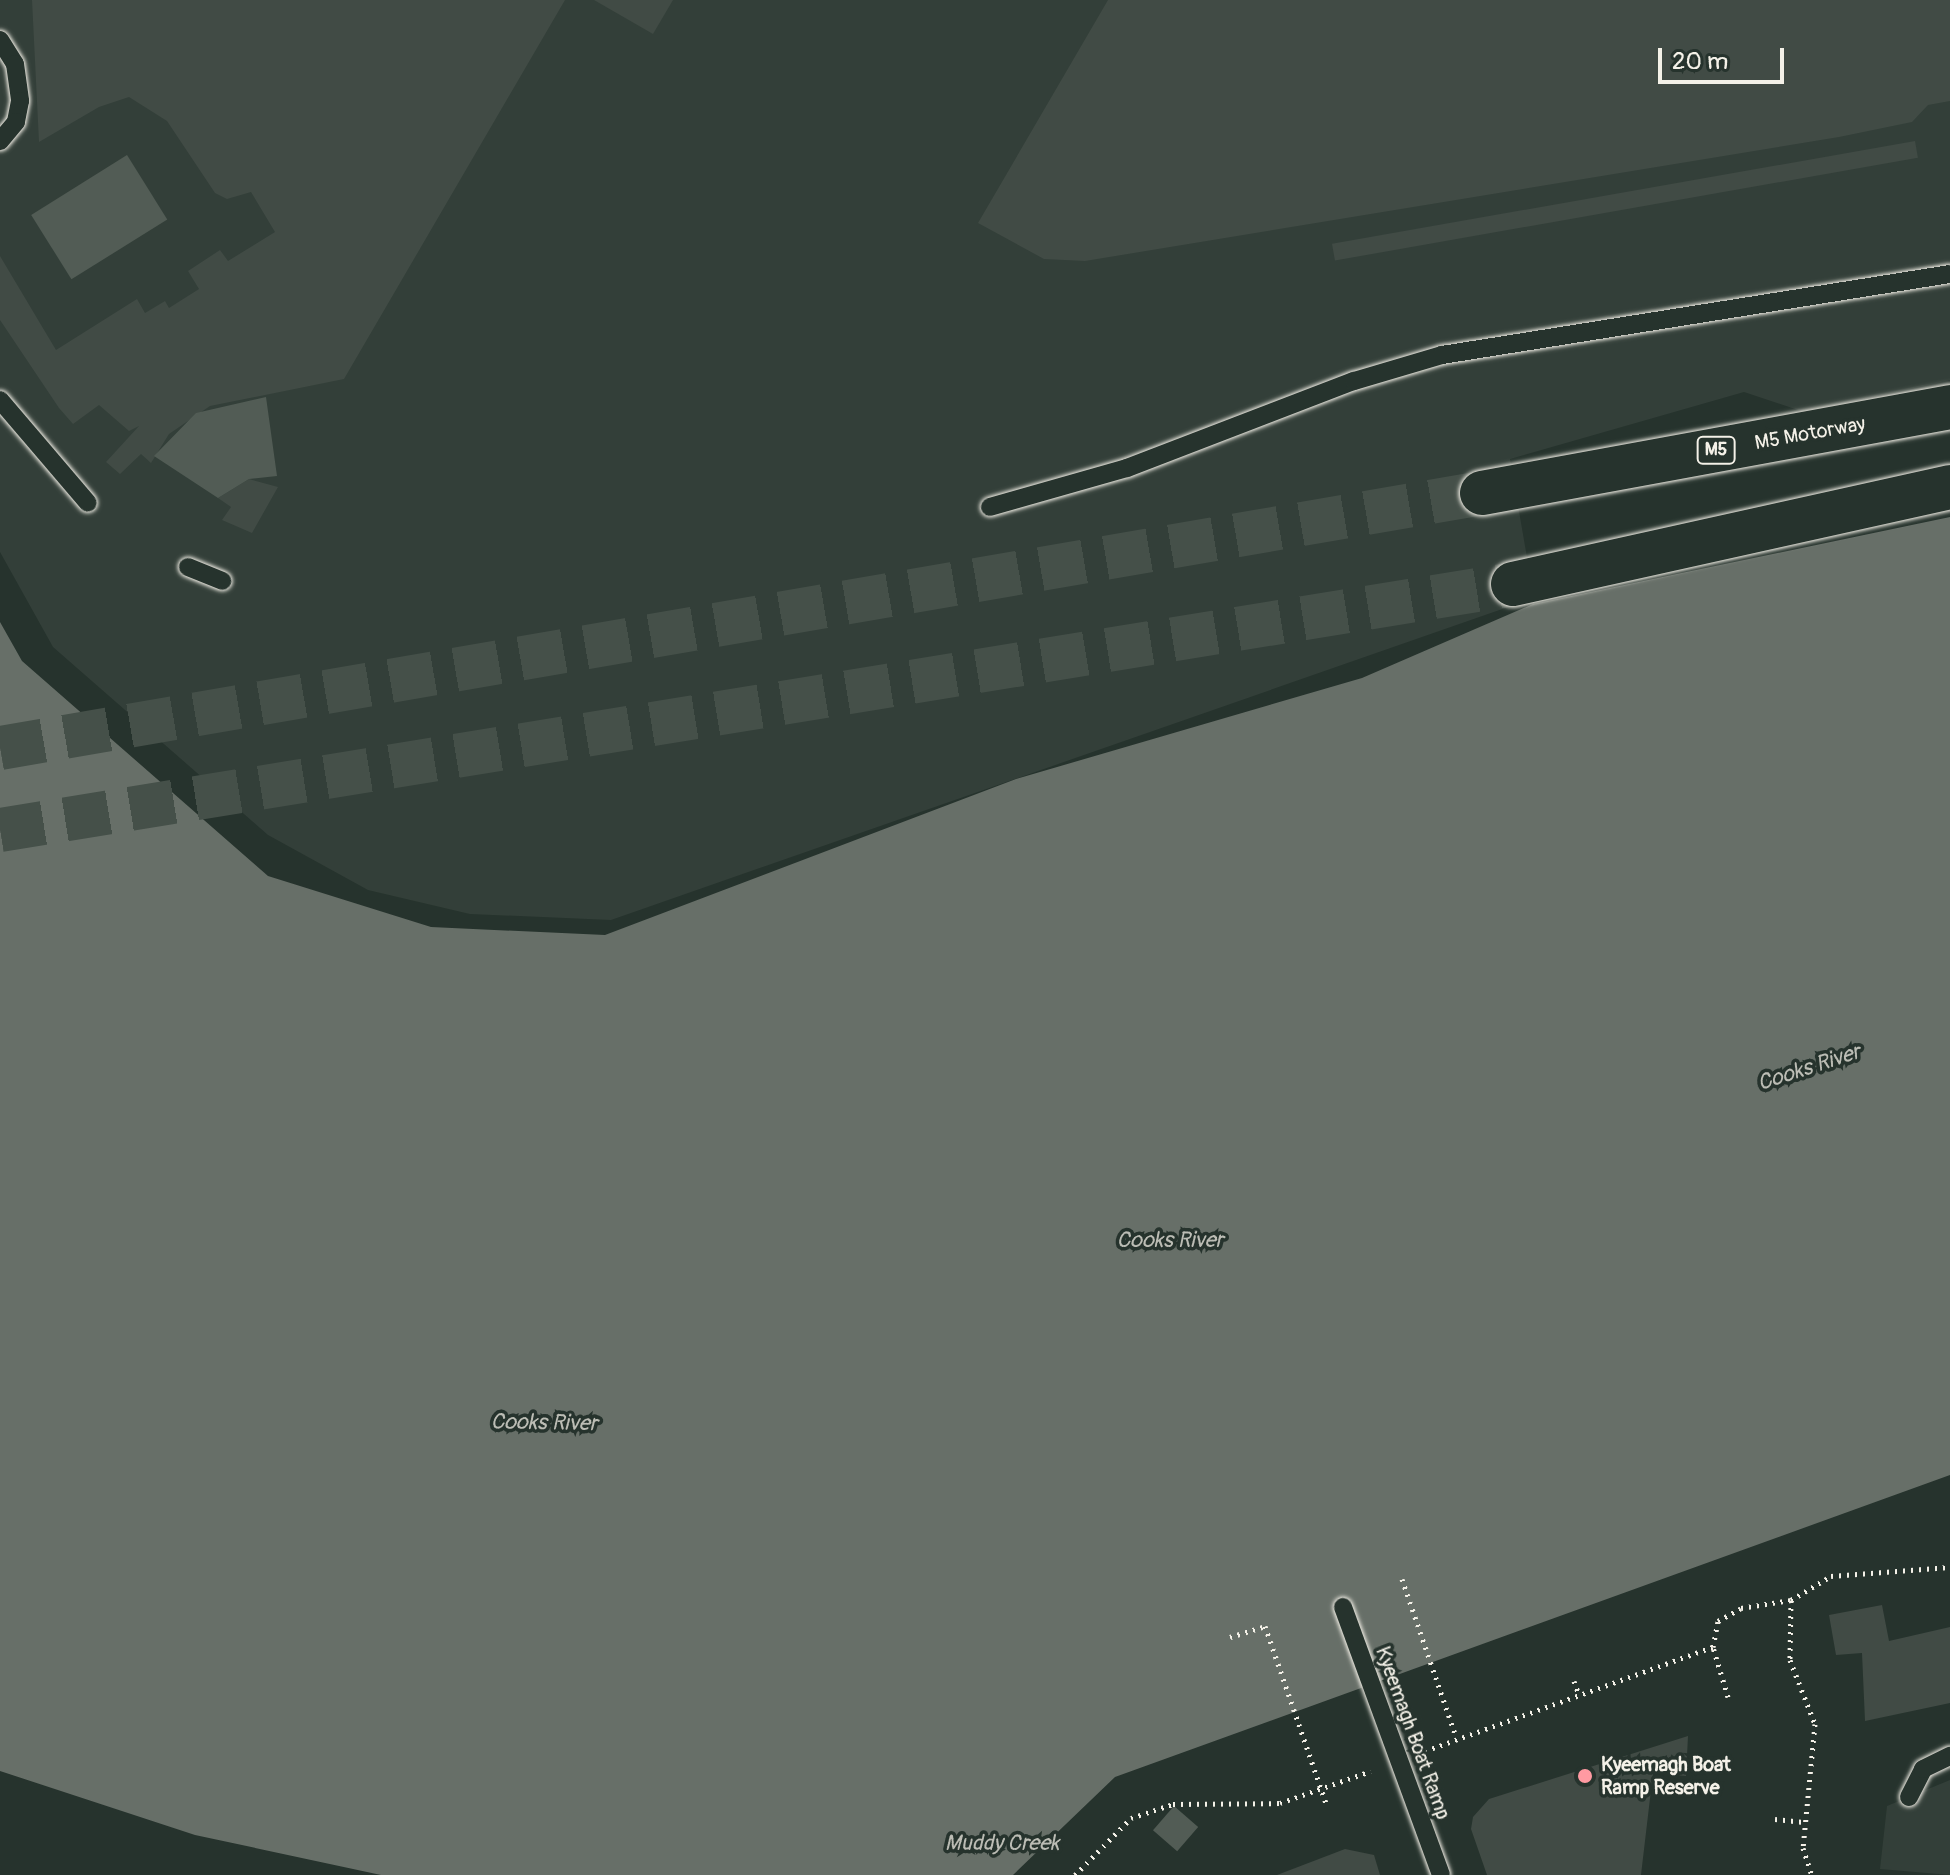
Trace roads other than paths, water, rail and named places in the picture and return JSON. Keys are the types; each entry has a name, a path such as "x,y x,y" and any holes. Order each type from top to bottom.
{"highway":[{"name":"M5 Motorway","path":"1482,493 1950,407"},
{"path":"1513,584 1950,487"}],"lane":[{"path":"0,40 15,64 20,101 16,122 0,141"},
{"path":"990,507 1127,468 1354,381 1442,355 1950,274"},
{"path":"0,400 88,503"},
{"path":"188,567 222,581"},
{"name":"Kyeemagh Boat Ramp","path":"1343,1607 1441,1875"},
{"path":"1909,1797 1923,1769 1950,1756"}],"water":[{"name":"Cooks River","path":"1950,517 1950,1475 1115,1777 1013,1875 381,1875 195,1835 0,1771 0,622 22,661 268,876 431,927 605,935 1016,779 1362,678 1533,604"}],"tunnel":[{"path":"0,748 1482,493"},
{"path":"0,830 1513,584"}],"place":[{"name":"Kyeemagh Boat Ramp Reserve","path":"1585,1776"}],"water label":[{"name":"Muddy Creek","path":"1002,1844"}]}
